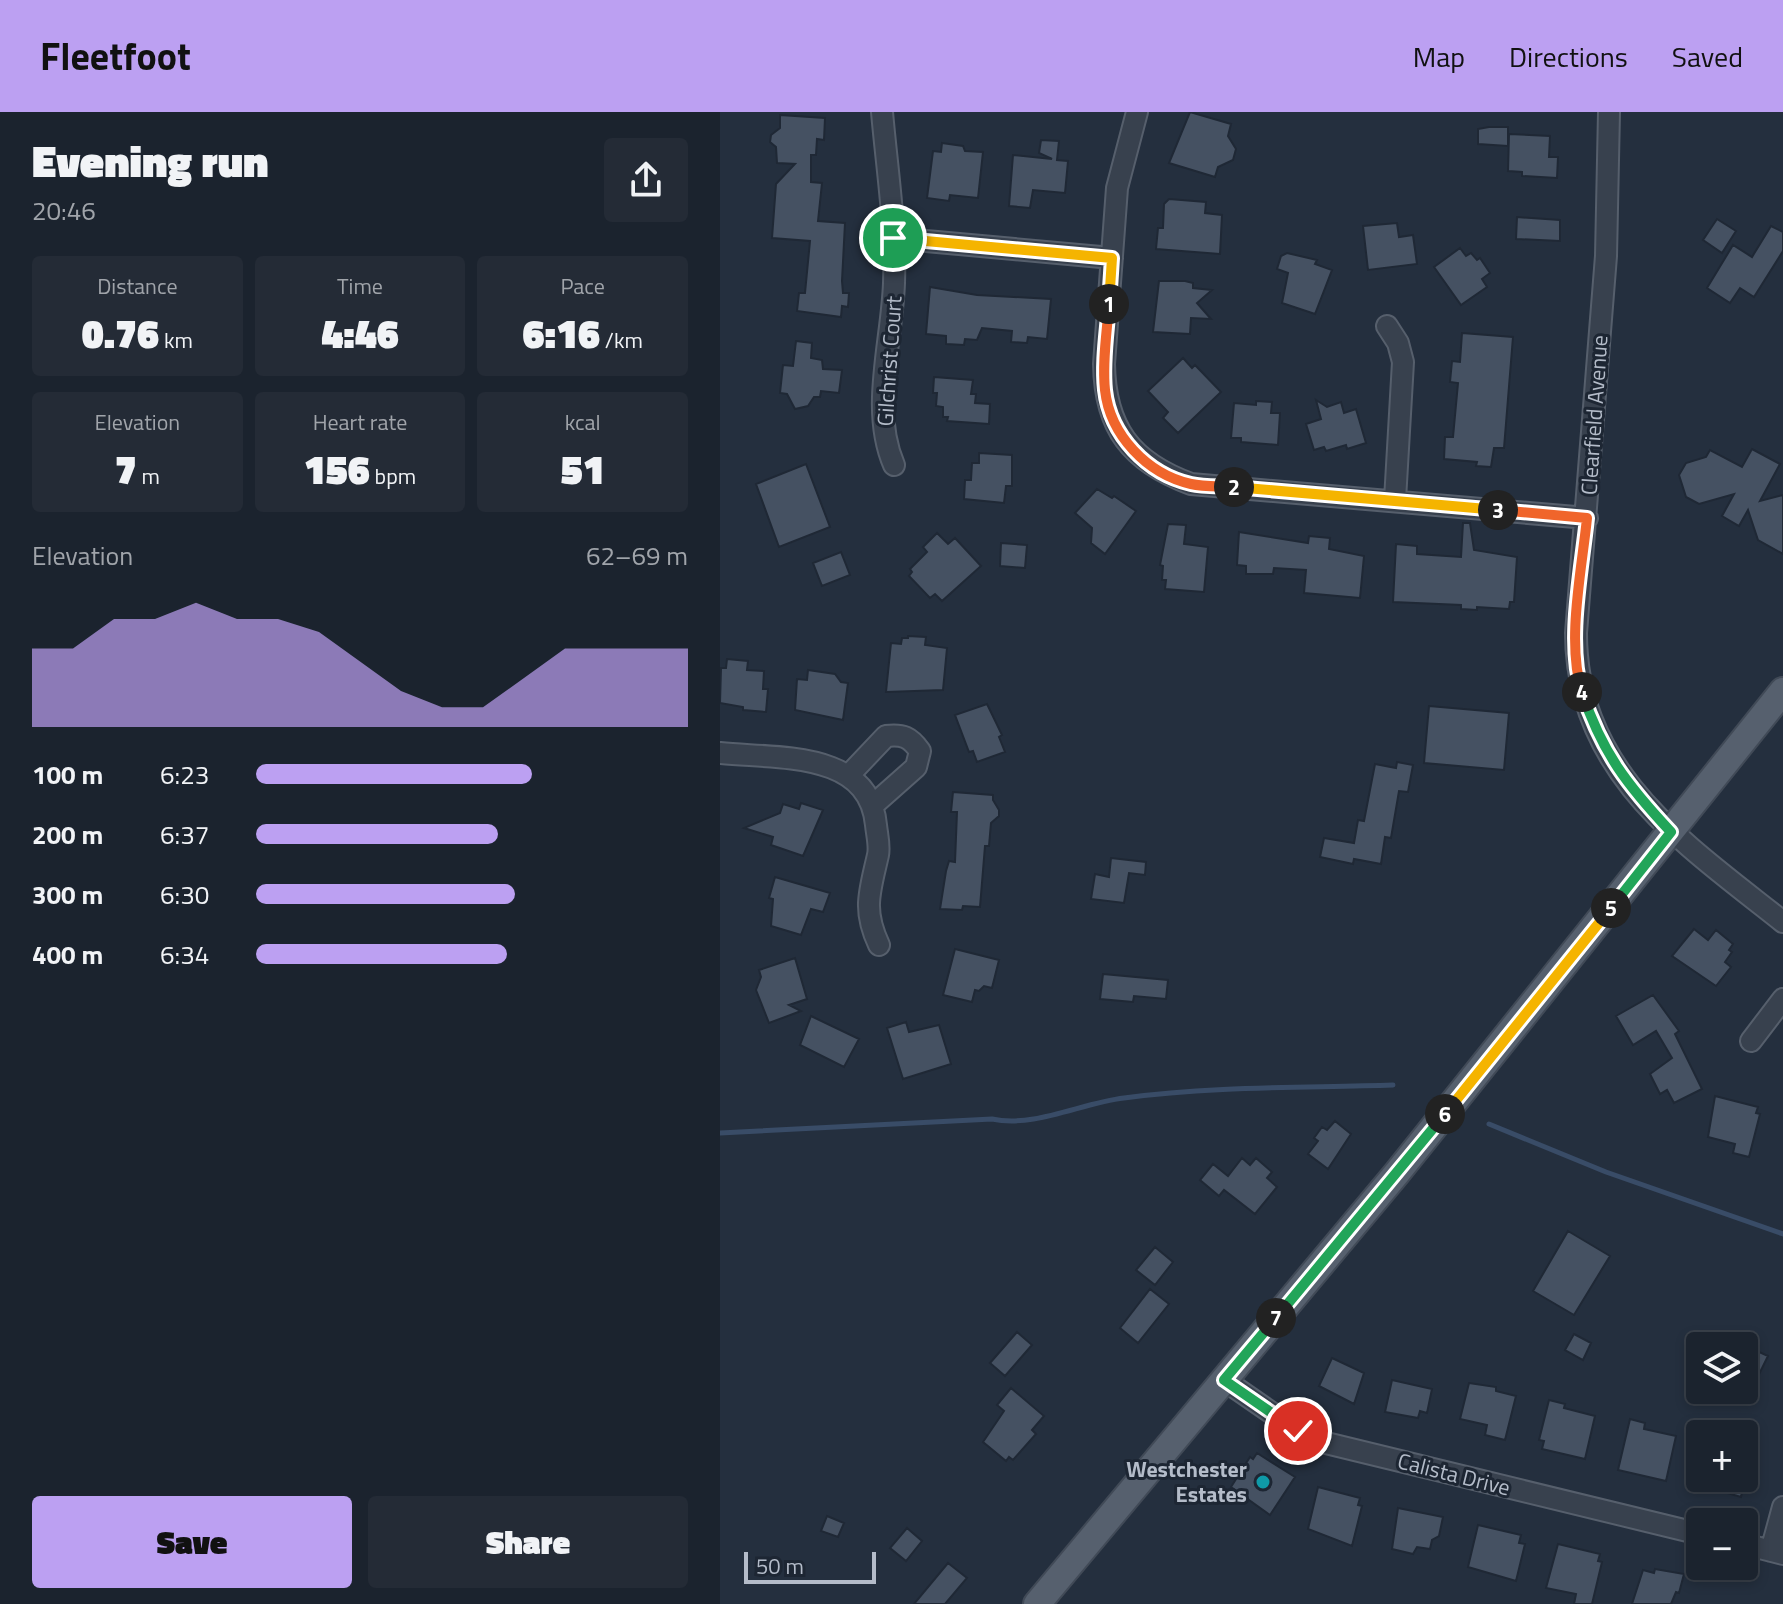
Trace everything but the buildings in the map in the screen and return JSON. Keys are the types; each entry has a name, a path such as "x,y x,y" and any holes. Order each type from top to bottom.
{"main road":[{"path":"1037,1604 1397,1173 1783,691"}],"street":[{"name":"Gilchrist Court","path":"882,112 894,283 883,421 886,447 894,465"},
{"path":"1137,112 1117,188 1105,391 1112,417 1125,440 1143,461 1166,475 1191,484 1587,518"},
{"name":"Clearfield Avenue","path":"1609,112 1606,256 1576,633 1576,667 1580,686 1590,717 1628,786 1671,832 1783,922"},
{"path":"893,238 1112,258"},
{"path":"1387,326 1398,343 1403,362 1395,500"},
{"path":"849,775 886,736 900,734 912,739 920,751 916,767 872,806"},
{"path":"720,753 820,764 849,775 864,788 872,806 879,851 867,893 873,933 879,945"},
{"path":"1751,1041 1783,999"},
{"name":"Calista Drive","path":"1224,1380 1298,1431 1326,1443 1686,1531"},
{"path":"1777,1552 1783,1507"}],"waterway":[{"path":"720,1133 992,1119 1025,1120 1108,1101 1157,1094 1225,1089 1393,1085"},
{"path":"1489,1124 1606,1172 1783,1234"}],"place":[{"name":"Westchester Estates","path":"1263,1482"}],"route":[{"path":"893,238 1112,258 1104,364 1105,391 1112,417 1125,440 1143,461 1166,475 1191,484 1587,518 1576,633 1576,667 1580,686 1590,717 1614,764 1628,786 1671,832 1397,1173 1224,1380 1298,1431"}]}
